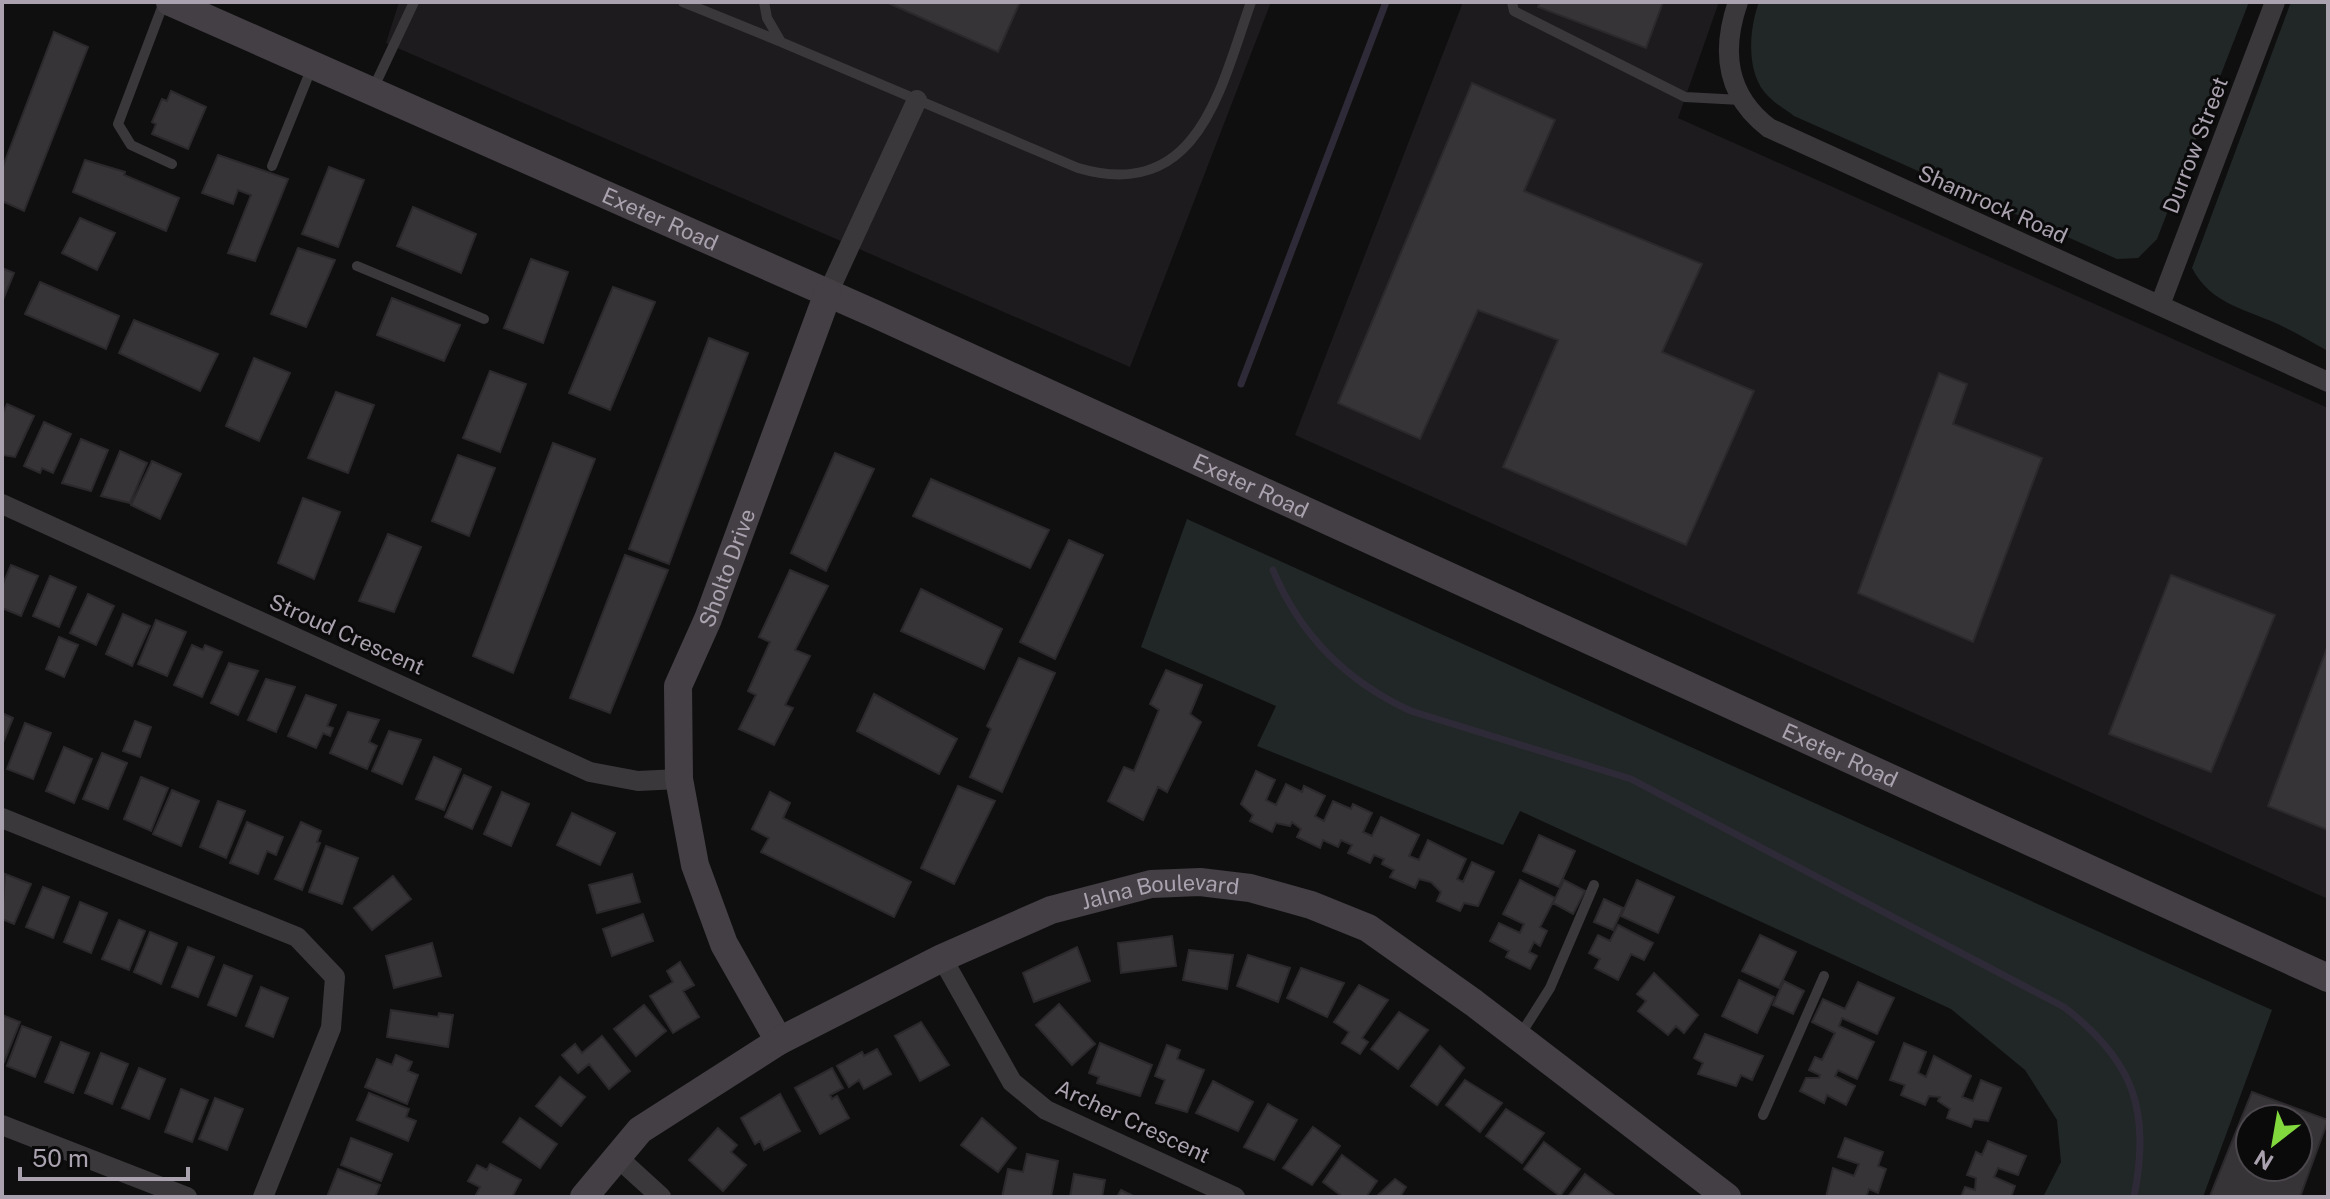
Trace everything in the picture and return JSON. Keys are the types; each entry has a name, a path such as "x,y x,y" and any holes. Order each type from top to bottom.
{"main road":[{"name":"Exeter Road","path":"167,2 373,90 828,293 2328,978"},
{"name":"Sholto Drive","path":"779,1041 724,944 695,865 679,779 678,686 708,619 828,293"},
{"name":"Jalna Boulevard","path":"584,1197 640,1130 779,1041 942,958 1051,910 1151,884 1200,882 1250,888 1311,905 1368,928 1519,1037 1727,1197"}],"street":[{"name":"Shamrock Road","path":"1738,2 1726,49 1730,75 1741,100 1769,128 2328,382"},
{"name":"Durrow Street","path":"2160,305 2275,2"},
{"name":"Sholto Drive","path":"828,293 917,100"},
{"name":"Stroud Crescent","path":"2,504 590,772 638,781 679,779"},
{"path":"2,818 297,937 335,977 331,1028 263,1197"},
{"name":"Archer Crescent","path":"942,958 1012,1082 1046,1110 1235,1197"},
{"path":"2,1125 187,1197"},
{"path":"616,1156 661,1197"}],"lane":[{"path":"167,2 118,124 131,145 172,164"},
{"path":"373,90 414,2"},
{"path":"683,2 704,6 917,100 1104,175 1130,176 1156,169 1179,155 1198,136 1251,2"},
{"path":"764,2 767,18 781,42"},
{"path":"1512,2 1514,11 1685,97 1741,100"},
{"path":"272,166 313,66"},
{"path":"357,266 484,319"},
{"path":"1519,1037 1550,988 1594,885"},
{"path":"1763,1115 1824,976"}],"shaded area":[{"path":"399,2 1271,2 1130,367 386,43"},
{"path":"1463,2 1719,2 1678,118 2328,408 2328,899 1295,435"},
{"path":"1759,2 2249,2 2157,239 2138,258 2117,259 1794,116 1781,107 1761,88 1753,64 1751,38"},
{"path":"2291,2 2328,2 2328,351 2290,330 2220,299 2200,281 2192,268"},
{"path":"1187,519 2272,1010 2238,1103 2234,1103 2234,1113 2203,1197 2043,1197 2061,1162 2057,1120 2025,1070 1951,1009 1520,811 1503,845 1257,746 1276,706 1141,647"}],"building":[{"path":"886,2 1020,2 998,52"},
{"path":"1540,2 1663,2 1646,48 1538,7"},
{"path":"54,32 88,47 24,211 2,201 2,169"},
{"path":"1472,83 1555,120 1524,191 1702,264 1662,352 1754,391 1686,545 1503,467 1558,340 1478,310 1420,439 1338,403"},
{"path":"171,91 206,107 188,149 152,134 156,124 152,122 162,99 167,101"},
{"path":"218,155 288,179 255,261 228,253 251,195 238,190 233,204 202,193"},
{"path":"85,160 125,172 124,175 179,198 166,231 73,192"},
{"path":"329,167 364,180 338,247 302,234"},
{"path":"413,207 476,234 461,273 397,246"},
{"path":"80,218 115,233 97,270 62,253"},
{"path":"298,248 335,260 306,327 271,314"},
{"path":"531,259 568,272 543,343 504,328"},
{"path":"2,268 14,273 2,302"},
{"path":"40,282 119,316 106,349 25,314"},
{"path":"613,287 655,302 610,410 569,393"},
{"path":"392,298 460,325 444,361 377,335"},
{"path":"134,320 218,354 200,391 119,353"},
{"path":"709,338 748,353 669,564 629,549"},
{"path":"254,358 290,373 259,441 226,426"},
{"path":"490,371 526,384 500,452 463,438"},
{"path":"1939,373 1967,384 1953,424 2042,458 1973,642 1858,593"},
{"path":"336,392 374,405 348,473 308,458"},
{"path":"7,404 34,416 15,457 2,455 2,415"},
{"path":"44,422 71,434 53,473 42,468 40,473 24,466"},
{"path":"81,439 108,450 91,491 62,483"},
{"path":"553,443 595,459 513,673 473,656"},
{"path":"120,451 147,463 130,503 101,496"},
{"path":"835,453 874,469 826,571 791,553"},
{"path":"458,455 495,468 469,536 432,521"},
{"path":"152,461 181,474 160,519 131,505"},
{"path":"931,479 1049,530 1030,568 913,516"},
{"path":"303,498 340,512 314,579 278,563"},
{"path":"388,534 421,547 394,612 359,601"},
{"path":"1069,540 1103,555 1055,659 1020,642"},
{"path":"625,555 668,570 610,713 570,698"},
{"path":"11,565 38,576 21,616 2,608 2,586"},
{"path":"790,570 828,586 795,650 810,656 785,705 793,708 774,745 739,729 756,695 748,691 770,642 759,637"},
{"path":"2171,575 2275,615 2211,772 2109,734"},
{"path":"50,576 76,587 59,627 33,616"},
{"path":"921,589 1002,629 984,669 901,631"},
{"path":"88,594 114,606 96,645 70,633"},
{"path":"123,614 150,626 132,666 106,654"},
{"path":"156,620 186,632 167,676 138,664"},
{"path":"59,637 78,645 64,677 46,669"},
{"path":"192,645 203,650 205,645 222,652 202,697 174,685"},
{"path":"2328,645 2328,830 2268,806"},
{"path":"1019,658 1055,673 1002,792 970,777 991,729 987,726"},
{"path":"229,663 258,671 238,715 211,703"},
{"path":"1166,670 1202,685 1190,714 1201,722 1167,792 1158,787 1143,820 1108,801 1124,767 1134,771 1159,710 1150,704"},
{"path":"266,679 295,687 276,732 248,720"},
{"path":"874,694 957,739 939,774 857,731"},
{"path":"306,695 336,705 327,726 333,728 330,736 323,733 316,748 288,736"},
{"path":"348,712 379,720 369,742 377,746 367,769 330,753"},
{"path":"2,713 13,718 2,745"},
{"path":"135,721 151,727 140,757 123,751"},
{"path":"25,723 51,733 33,779 7,769"},
{"path":"389,731 421,740 402,784 372,771"},
{"path":"64,747 92,759 74,803 46,791"},
{"path":"102,753 127,763 108,809 83,799"},
{"path":"434,757 461,769 444,810 416,799"},
{"path":"1256,771 1275,780 1266,800 1276,805 1286,784 1302,792 1304,786 1325,796 1315,816 1324,821 1333,801 1351,809 1353,804 1372,813 1363,832 1372,836 1381,817 1419,835 1409,856 1419,860 1428,840 1466,859 1457,879 1463,882 1472,862 1494,872 1478,906 1464,903 1460,911 1437,901 1441,892 1431,882 1419,879 1415,888 1390,877 1394,870 1382,864 1384,859 1374,855 1370,863 1348,853 1352,845 1341,840 1338,847 1323,840 1320,848 1297,837 1301,829 1292,822 1290,826 1276,823 1272,832 1250,821 1253,815 1241,804"},
{"path":"464,775 491,787 472,829 445,817"},
{"path":"141,777 168,788 151,831 124,819"},
{"path":"958,786 995,801 954,884 921,868"},
{"path":"172,790 199,801 181,846 153,834"},
{"path":"502,792 529,804 511,846 484,834"},
{"path":"770,792 790,803 783,818 911,882 894,917 761,852 769,838 752,829"},
{"path":"218,801 245,811 226,858 200,847"},
{"path":"572,813 615,833 600,865 557,845"},
{"path":"247,822 283,837 276,855 267,851 258,874 230,863"},
{"path":"301,822 321,831 317,842 320,843 302,890 275,879"},
{"path":"1539,835 1575,851 1559,887 1523,871"},
{"path":"326,846 358,858 342,904 309,892"},
{"path":"5,874 31,884 14,924 2,919"},
{"path":"632,874 640,902 597,913 589,885"},
{"path":"393,876 411,899 372,930 354,908"},
{"path":"1520,880 1555,898 1540,927 1547,931 1540,946 1534,942 1529,952 1537,956 1530,969 1506,957 1509,951 1490,941 1499,923 1520,933 1524,924 1503,914"},
{"path":"1564,880 1585,891 1573,914 1553,903"},
{"path":"1637,880 1674,897 1658,933 1621,916"},
{"path":"43,887 69,897 53,938 26,927"},
{"path":"1604,899 1623,908 1613,930 1594,922"},
{"path":"80,902 107,913 91,953 64,942"},
{"path":"643,914 653,941 612,956 603,929"},
{"path":"119,920 145,931 129,970 102,959"},
{"path":"1618,925 1653,943 1644,960 1631,954 1618,980 1595,968 1600,959 1589,953 1598,935 1610,941"},
{"path":"150,932 177,943 161,984 134,972"},
{"path":"1760,935 1796,952 1779,988 1742,971"},
{"path":"1172,936 1176,966 1121,973 1118,943"},
{"path":"432,943 441,976 394,988 386,956"},
{"path":"188,947 214,957 198,997 172,987"},
{"path":"1077,947 1090,981 1034,1002 1023,973"},
{"path":"1189,950 1233,955 1227,989 1183,980"},
{"path":"1248,955 1290,968 1278,1002 1237,986"},
{"path":"680,962 694,985 683,991 699,1017 673,1033 650,996 673,982 667,971"},
{"path":"224,965 252,976 236,1016 208,1005"},
{"path":"1301,968 1344,983 1327,1017 1287,998"},
{"path":"1654,973 1698,1015 1684,1033 1676,1026 1668,1035 1638,1011 1646,1001 1637,994"},
{"path":"1739,980 1774,997 1757,1033 1722,1016"},
{"path":"1784,981 1804,991 1793,1014 1773,1005"},
{"path":"1858,982 1894,998 1877,1034 1842,1018 1839,1026 1874,1042 1857,1079 1838,1070 1835,1076 1855,1086 1846,1105 1827,1095 1824,1103 1800,1091 1806,1078 1819,1078 1820,1075 1809,1070 1815,1057 1822,1060 1835,1033 1812,1022 1823,999 1845,1009"},
{"path":"1359,985 1388,1000 1362,1038 1368,1042 1360,1054 1342,1043 1349,1032 1334,1022"},
{"path":"261,987 288,998 273,1037 246,1026"},
{"path":"1059,1004 1095,1044 1072,1065 1036,1025"},
{"path":"644,1005 666,1031 636,1056 614,1029"},
{"path":"391,1010 438,1017 439,1013 453,1015 448,1047 387,1037"},
{"path":"1399,1012 1428,1030 1398,1069 1371,1049"},
{"path":"2,1015 20,1022 4,1062 2,1061"},
{"path":"921,1022 949,1065 920,1081 895,1036"},
{"path":"22,1026 51,1037 35,1077 7,1066"},
{"path":"1705,1034 1763,1056 1752,1080 1741,1075 1736,1086 1698,1074 1703,1063 1694,1058"},
{"path":"602,1036 630,1071 609,1089 589,1064 578,1073 562,1055 575,1044 582,1053"},
{"path":"61,1042 89,1053 73,1093 45,1082"},
{"path":"1100,1043 1152,1065 1140,1096 1097,1083 1099,1077 1089,1073"},
{"path":"1904,1043 1926,1052 1918,1073 1926,1077 1934,1056 1971,1076 1962,1097 1973,1101 1981,1080 2001,1088 1988,1121 1974,1119 1971,1127 1947,1118 1950,1109 1938,1101 1940,1097 1929,1096 1925,1105 1901,1095 1905,1085 1890,1080"},
{"path":"1167,1045 1180,1050 1177,1059 1204,1070 1187,1112 1156,1103 1165,1080 1155,1076"},
{"path":"1440,1046 1464,1068 1437,1105 1411,1086"},
{"path":"877,1049 891,1074 864,1089 859,1080 849,1087 837,1066 862,1052 864,1056"},
{"path":"101,1053 128,1064 112,1104 85,1093"},
{"path":"396,1055 412,1062 408,1071 418,1075 407,1104 365,1087 377,1059 392,1065"},
{"path":"139,1068 165,1079 149,1119 122,1108"},
{"path":"832,1068 843,1088 830,1095 832,1099 837,1096 849,1118 820,1134 795,1088"},
{"path":"560,1077 585,1097 561,1126 536,1106"},
{"path":"1465,1080 1502,1103 1480,1132 1446,1105"},
{"path":"1213,1081 1253,1102 1238,1131 1196,1113"},
{"path":"181,1089 208,1100 192,1142 165,1132"},
{"path":"2252,1092 2282,1103 2248,1103"},
{"path":"369,1093 409,1109 406,1117 416,1121 408,1141 357,1120"},
{"path":"780,1094 800,1131 764,1150 760,1141 755,1144 741,1118"},
{"path":"215,1098 243,1109 227,1150 199,1139"},
{"path":"1268,1104 1297,1120 1274,1160 1244,1147"},
{"path":"1506,1109 1544,1133 1522,1163 1486,1136"},
{"path":"2314,1115 2328,1120 2314,1158"},
{"path":"520,1118 557,1144 540,1168 503,1142"},
{"path":"982,1118 1016,1148 998,1172 961,1145"},
{"path":"1313,1127 1340,1146 1312,1185 1283,1168"},
{"path":"718,1128 737,1145 731,1152 746,1165 723,1191 689,1160"},
{"path":"2234,1137 2234,1183 2305,1183 2300,1197 2210,1196"},
{"path":"351,1138 392,1154 381,1181 341,1165"},
{"path":"1845,1138 1883,1152 1878,1166 1886,1169 1878,1193 1869,1189 1866,1197 1826,1197 1833,1168 1854,1176 1859,1164 1838,1157"},
{"path":"1988,1141 2026,1156 2018,1175 1998,1168 1994,1177 2015,1186 2011,1197 1961,1197 1965,1187 1975,1190 1976,1178 1967,1175 1976,1152 1982,1155"},
{"path":"1544,1142 1580,1169 1560,1196 1524,1169"},
{"path":"1027,1154 1058,1161 1051,1197 1002,1197 1008,1169 1023,1172"},
{"path":"1342,1155 1377,1181 1366,1197 1343,1197 1323,1182"},
{"path":"490,1164 521,1180 512,1197 475,1197 480,1187 468,1181 477,1165 487,1170"},
{"path":"338,1169 380,1185 375,1197 327,1197"},
{"path":"1074,1174 1105,1180 1102,1197 1070,1197"},
{"path":"1585,1174 1616,1197 1568,1197"},
{"path":"1395,1179 1406,1187 1400,1197 1376,1197"},
{"path":"1121,1190 1135,1197 1117,1197"}],"waterway":[{"path":"1241,384 1386,2"},
{"path":"1273,570 1297,615 1328,654 1388,699 1411,711 1631,779 2064,1007 2107,1047 2132,1090 2140,1138 2134,1197"}]}
